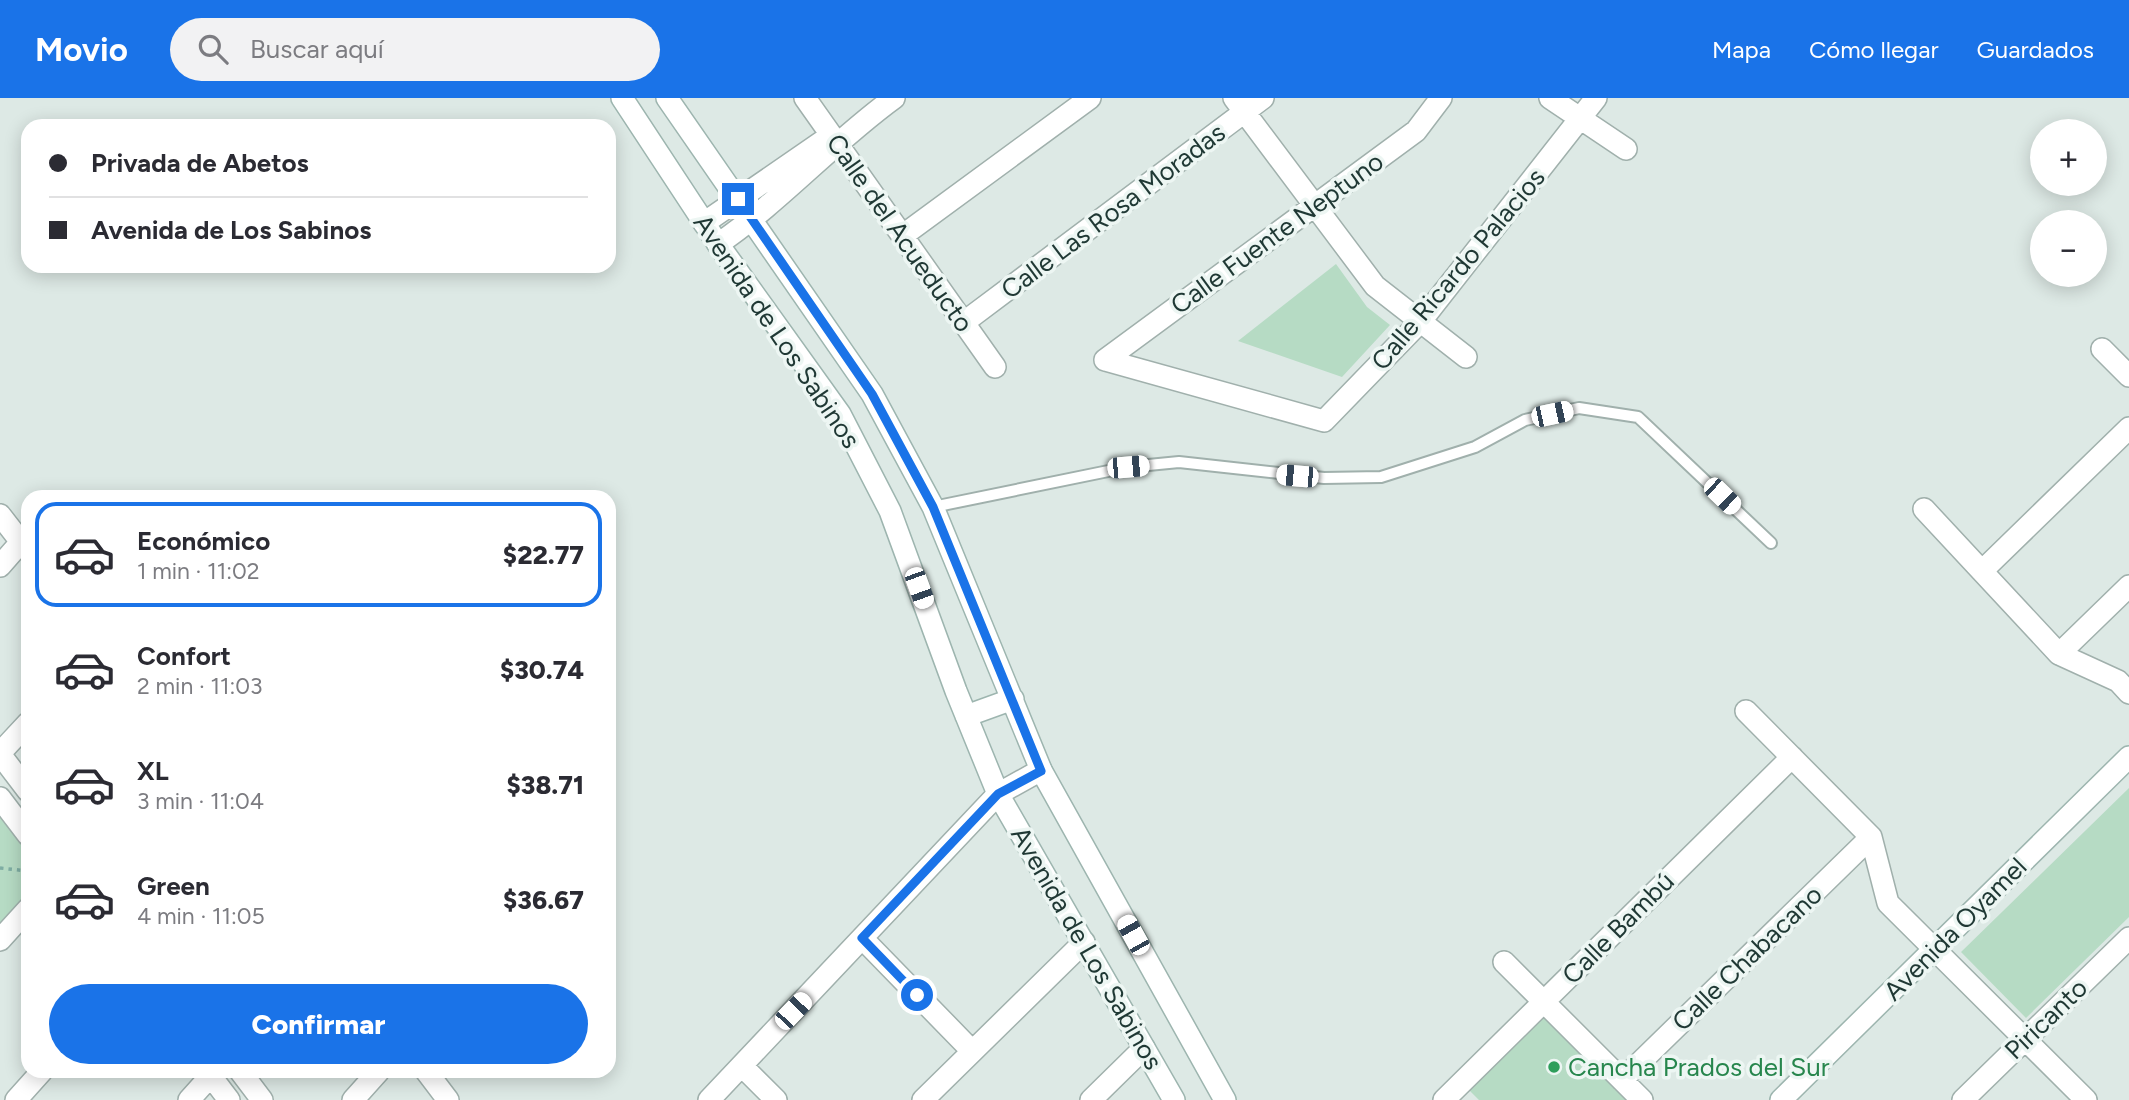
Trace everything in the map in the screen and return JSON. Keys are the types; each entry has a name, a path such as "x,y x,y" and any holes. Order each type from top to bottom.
{"street":[{"name":"Avenida de Los Sabinos","path":"622,98 718,244 840,414 890,512 998,794 1174,1100"},
{"name":"Avenida de Los Sabinos","path":"667,98 872,394 933,507 1041,771 1225,1100"},
{"name":"Calle del Acueducto","path":"805,98 840,136 902,236 995,368"},
{"path":"704,223 894,98"},
{"path":"902,236 1090,98"},
{"name":"Calle Las Rosa Moradas","path":"964,323 1239,105 1263,98"},
{"name":"Calle Fuente Neptuno","path":"1105,360 1416,131 1441,98"},
{"path":"1550,98 1626,149"},
{"name":"Calle Ricardo Palacios","path":"1105,360 1324,421 1420,321 1596,98"},
{"path":"1239,105 1375,286 1466,357"},
{"path":"718,244 753,220 840,136"},
{"path":"2102,349 2129,376"},
{"path":"1982,571 2129,428"},
{"path":"1924,509 2059,654 2118,681 2129,693"},
{"path":"0,514 21,542"},
{"path":"0,566 21,550"},
{"path":"2059,654 2129,586"},
{"path":"966,716 1013,699"},
{"path":"1746,711 1871,837 1888,903 2086,1100"},
{"path":"21,730 0,753 21,782"},
{"name":"Calle Bambú","path":"1444,1100 1792,757"},
{"name":"Avenida Oyamel","path":"1781,1100 2129,757"},
{"path":"709,1100 998,794 1041,771"},
{"path":"0,798 21,826"},
{"name":"Calle Chabacano","path":"1622,1080 1871,837"},
{"path":"0,940 21,917"},
{"path":"862,938 972,1051"},
{"name":"Piricanto","path":"1963,1100 2129,938"},
{"path":"923,1100 1084,942"},
{"path":"1504,962 1642,1100"},
{"path":"1091,1100 1144,1048"},
{"path":"742,1066 776,1100"},
{"path":"16,1100 36,1078"},
{"path":"189,1100 207,1078"},
{"path":"214,1078 229,1100"},
{"path":"245,1078 262,1100"},
{"path":"353,1100 373,1078"},
{"path":"431,1078 448,1100"}],"lane":[{"path":"933,507 1128,467 1179,462 1324,478 1381,477 1475,447 1525,420 1578,408 1638,417 1771,543"}],"path":[{"path":"0,868 21,870"}],"green space":[{"path":"1336,264 1367,307 1390,325 1342,377 1238,341"},
{"path":"2129,788 2129,917 2026,1018 1961,952"},
{"path":"0,808 21,836 21,904 0,927"},
{"path":"1545,1013 1631,1100 1479,1100 1468,1089"}],"place":[{"name":"Cancha Prados del Sur","path":"1554,1067"}],"route":[{"path":"738,199 872,394 933,507 1041,771 998,794 862,938 917,995"}]}
